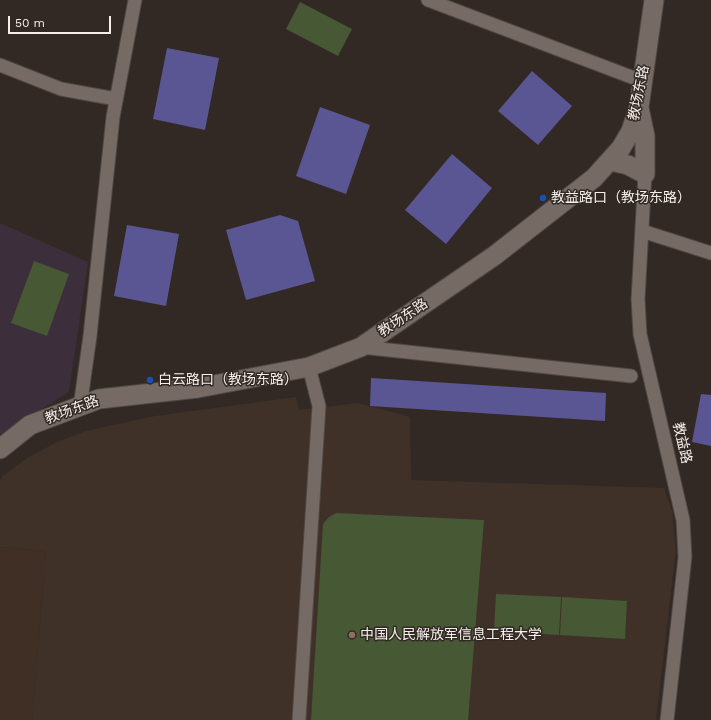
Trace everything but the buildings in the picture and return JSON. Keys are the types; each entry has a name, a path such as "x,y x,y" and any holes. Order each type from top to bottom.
{"street":[{"path":"80,407 90,336 116,99 135,0"},
{"path":"428,0 642,81"},
{"name":"教场东路","path":"0,449 30,425 99,399 198,388 309,367 361,347 494,256 594,178 611,161 630,131 639,107 654,0"},
{"path":"0,65 61,89 116,99"},
{"path":"611,161 628,165 645,174 645,136 639,107"},
{"name":"教益路","path":"645,174 638,299 640,334 683,520 685,557 667,720"},
{"path":"642,231 711,253"},
{"path":"361,347 632,376"},
{"path":"299,720 319,406 309,367"}],"shaded area":[{"path":"0,223 88,262 69,392 0,436"},
{"name":"中国人民解放军信息工程大学","path":"296,397 299,410 358,403 410,417 411,480 664,488 672,511 676,549 656,720 32,720 46,551 0,547 0,480 3,476 27,458 57,442 86,431 155,416"},
{"path":"0,547 46,551 32,720 0,720"}],"green space":[{"path":"300,2 352,29 338,56 286,29"},
{"path":"34,261 69,274 47,336 11,323"},
{"path":"336,513 484,520 468,720 311,720 323,524 328,518"},
{"path":"496,594 561,597 559,635 494,631"},
{"path":"562,597 627,601 625,639 560,635"}],"place":[{"name":"教益路口（教场东路）","path":"543,198"},
{"name":"白云路口（教场东路）","path":"150,380"},
{"name":"中国人民解放军信息工程大学","path":"352,635"}]}
